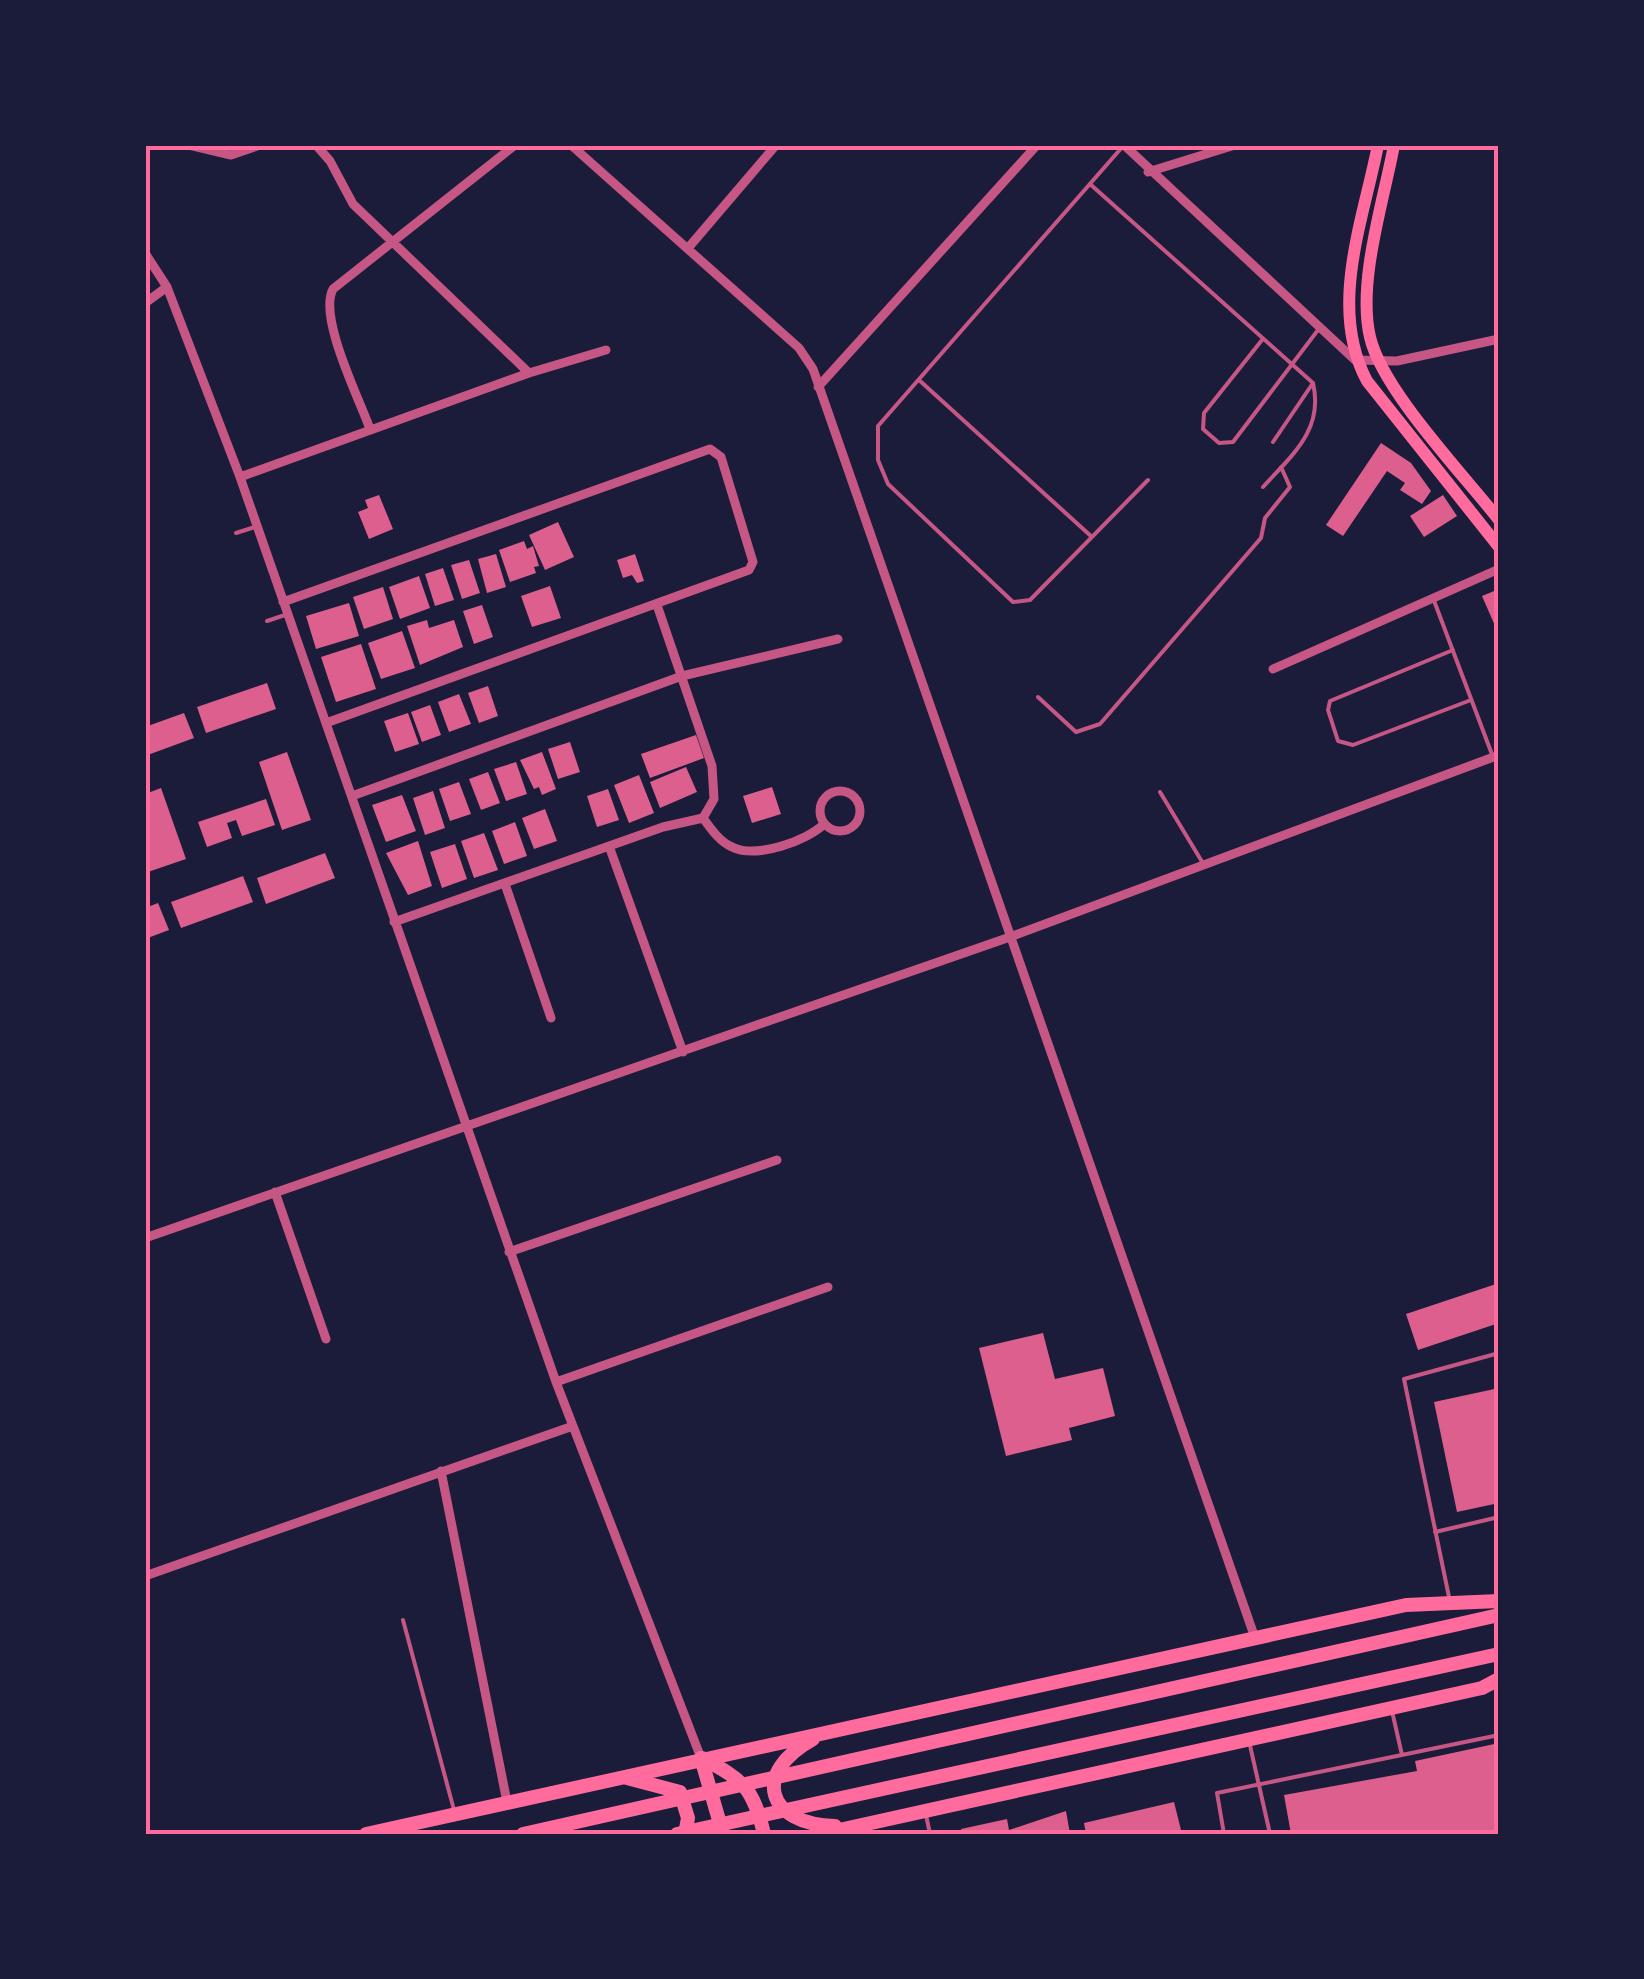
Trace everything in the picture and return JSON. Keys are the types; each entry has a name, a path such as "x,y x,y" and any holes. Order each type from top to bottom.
{"main road":[{"path":"1378,145 1347,299 1356,360 1367,381 1499,547"},
{"path":"1394,145 1368,287 1370,339 1380,362 1499,520"},
{"path":"366,1834 1406,1606 1499,1601"},
{"path":"523,1834 1494,1616"},
{"path":"677,1834 1499,1654"},
{"path":"821,1834 1482,1688 1499,1679"},
{"path":"827,1731 783,1759 775,1773 777,1796 790,1818 804,1825 855,1826"},
{"path":"701,1758 723,1834"},
{"path":"701,1758 741,1778 757,1804 764,1834"},
{"path":"618,1776 658,1783 680,1792 688,1818 685,1834"}],"street":[{"path":"189,145 231,155 260,145"},
{"path":"316,145 353,204 529,373"},
{"path":"370,429 330,321 329,298 515,145"},
{"path":"571,145 799,348 813,368 1256,1638"},
{"path":"689,247 776,145"},
{"path":"818,388 1037,145"},
{"path":"1124,145 1148,172 1356,360 1380,362 1499,339"},
{"path":"1148,172 1234,145"},
{"path":"145,253 166,286 240,477 509,1252 701,1758"},
{"path":"145,303 166,286"},
{"path":"240,477 529,373 606,350"},
{"path":"283,602 710,449 721,457 753,562 750,570 326,723"},
{"path":"1273,668 1499,569"},
{"path":"394,922 609,846 703,818 714,799 712,766 657,604"},
{"path":"352,796 682,676 838,640"},
{"path":"145,1238 1010,937 1496,756"},
{"path":"841,792 857,801 860,814 854,826 842,832 824,824 820,811 829,794 841,792"},
{"path":"703,818 730,847 748,852 812,836 824,824"},
{"path":"609,846 683,1052"},
{"path":"505,884 551,1018"},
{"path":"509,1252 777,1160"},
{"path":"275,1192 326,1339"},
{"path":"556,1382 828,1288"},
{"path":"145,1576 573,1426"},
{"path":"441,1470 507,1802"}],"lane":[{"path":"1124,145 878,426 878,460 888,484 1012,602 1030,600 1148,480"},
{"path":"1090,184 1313,383 1318,411 1311,431 1262,487"},
{"path":"1263,339 1204,412 1204,429 1219,443 1233,442 1321,326"},
{"path":"919,380 1092,537"},
{"path":"1273,442 1313,383"},
{"path":"1038,697 1076,732 1100,724 1261,538 1264,518 1290,487 1281,467"},
{"path":"236,534 257,526"},
{"path":"1433,598 1496,756"},
{"path":"267,621 288,614"},
{"path":"1453,650 1330,701 1328,710 1334,732 1338,741 1353,745 1471,700"},
{"path":"1160,792 1204,865"},
{"path":"1450,1602 1404,1380 1499,1353"},
{"path":"1435,1532 1499,1518"},
{"path":"403,1620 456,1815"},
{"path":"1391,1708 1402,1755"},
{"path":"1224,1834 1216,1794 1499,1735"},
{"path":"1248,1739 1270,1834"},
{"path":"925,1811 930,1834"}],"building":[{"path":"1381,443 1411,463 1431,491 1422,504 1400,490 1405,483 1387,471 1343,536 1326,525"},
{"path":"379,495 393,529 369,539 358,512 368,508 365,500"},
{"path":"1443,495 1457,516 1424,537 1410,516"},
{"path":"558,522 574,557 545,570 529,535"},
{"path":"524,541 527,549 533,546 539,566 534,567 536,573 510,582 499,550"},
{"path":"496,554 506,587 487,593 478,559"},
{"path":"635,554 644,581 637,583 632,575 623,578 617,560"},
{"path":"469,560 480,593 462,599 451,565"},
{"path":"443,568 454,600 435,606 425,574"},
{"path":"419,576 430,608 400,619 389,587"},
{"path":"550,586 561,618 532,627 521,596"},
{"path":"383,587 393,619 364,629 353,597"},
{"path":"1499,589 1499,635 1482,596"},
{"path":"349,603 359,636 316,649 306,616"},
{"path":"482,605 493,637 474,644 463,611"},
{"path":"427,620 429,628 454,620 463,647 420,665 407,626"},
{"path":"402,631 415,668 381,679 368,643"},
{"path":"361,644 376,689 336,702 321,657"},
{"path":"267,683 276,709 206,733 197,707"},
{"path":"488,686 498,716 479,723 468,693"},
{"path":"459,694 471,724 449,732 438,702"},
{"path":"430,705 441,735 422,742 411,712"},
{"path":"184,713 194,738 145,756 145,727"},
{"path":"408,713 419,744 395,752 384,721"},
{"path":"696,735 704,758 650,778 641,754"},
{"path":"570,742 580,772 558,779 548,749"},
{"path":"287,752 311,820 282,830 259,762"},
{"path":"542,752 556,789 542,795 539,787 534,789 520,760"},
{"path":"516,762 527,794 506,801 494,769"},
{"path":"686,767 697,792 660,808 650,782"},
{"path":"488,772 500,803 481,810 469,779"},
{"path":"639,775 654,813 629,823 614,785"},
{"path":"459,782 471,814 450,821 439,789"},
{"path":"772,787 781,814 752,823 743,796"},
{"path":"161,788 186,859 145,873 145,794"},
{"path":"608,789 619,820 597,827 587,796"},
{"path":"433,791 445,828 425,835 413,798"},
{"path":"402,795 416,831 386,842 372,805"},
{"path":"266,799 275,825 242,836 236,820 227,823 232,838 207,847 198,822"},
{"path":"545,809 557,841 534,849 522,818"},
{"path":"515,822 527,856 504,864 492,831"},
{"path":"484,833 498,870 474,878 461,841"},
{"path":"418,841 432,886 408,895 386,853"},
{"path":"455,844 467,879 442,888 430,852"},
{"path":"325,853 335,878 266,904 257,878"},
{"path":"243,876 253,902 181,928 171,902"},
{"path":"158,903 169,930 145,939 145,908"},
{"path":"1499,1283 1499,1323 1418,1350 1406,1314"},
{"path":"1043,1333 1055,1379 1103,1368 1115,1416 1069,1428 1072,1440 1006,1456 979,1348"},
{"path":"1499,1388 1499,1503 1457,1512 1434,1402"},
{"path":"1499,1743 1499,1834 1291,1834 1284,1795 1417,1771 1415,1761"},
{"path":"1174,1802 1182,1834 1086,1834 1084,1823"},
{"path":"1066,1811 1070,1834 962,1834 961,1829 1007,1819 1009,1830"}]}
